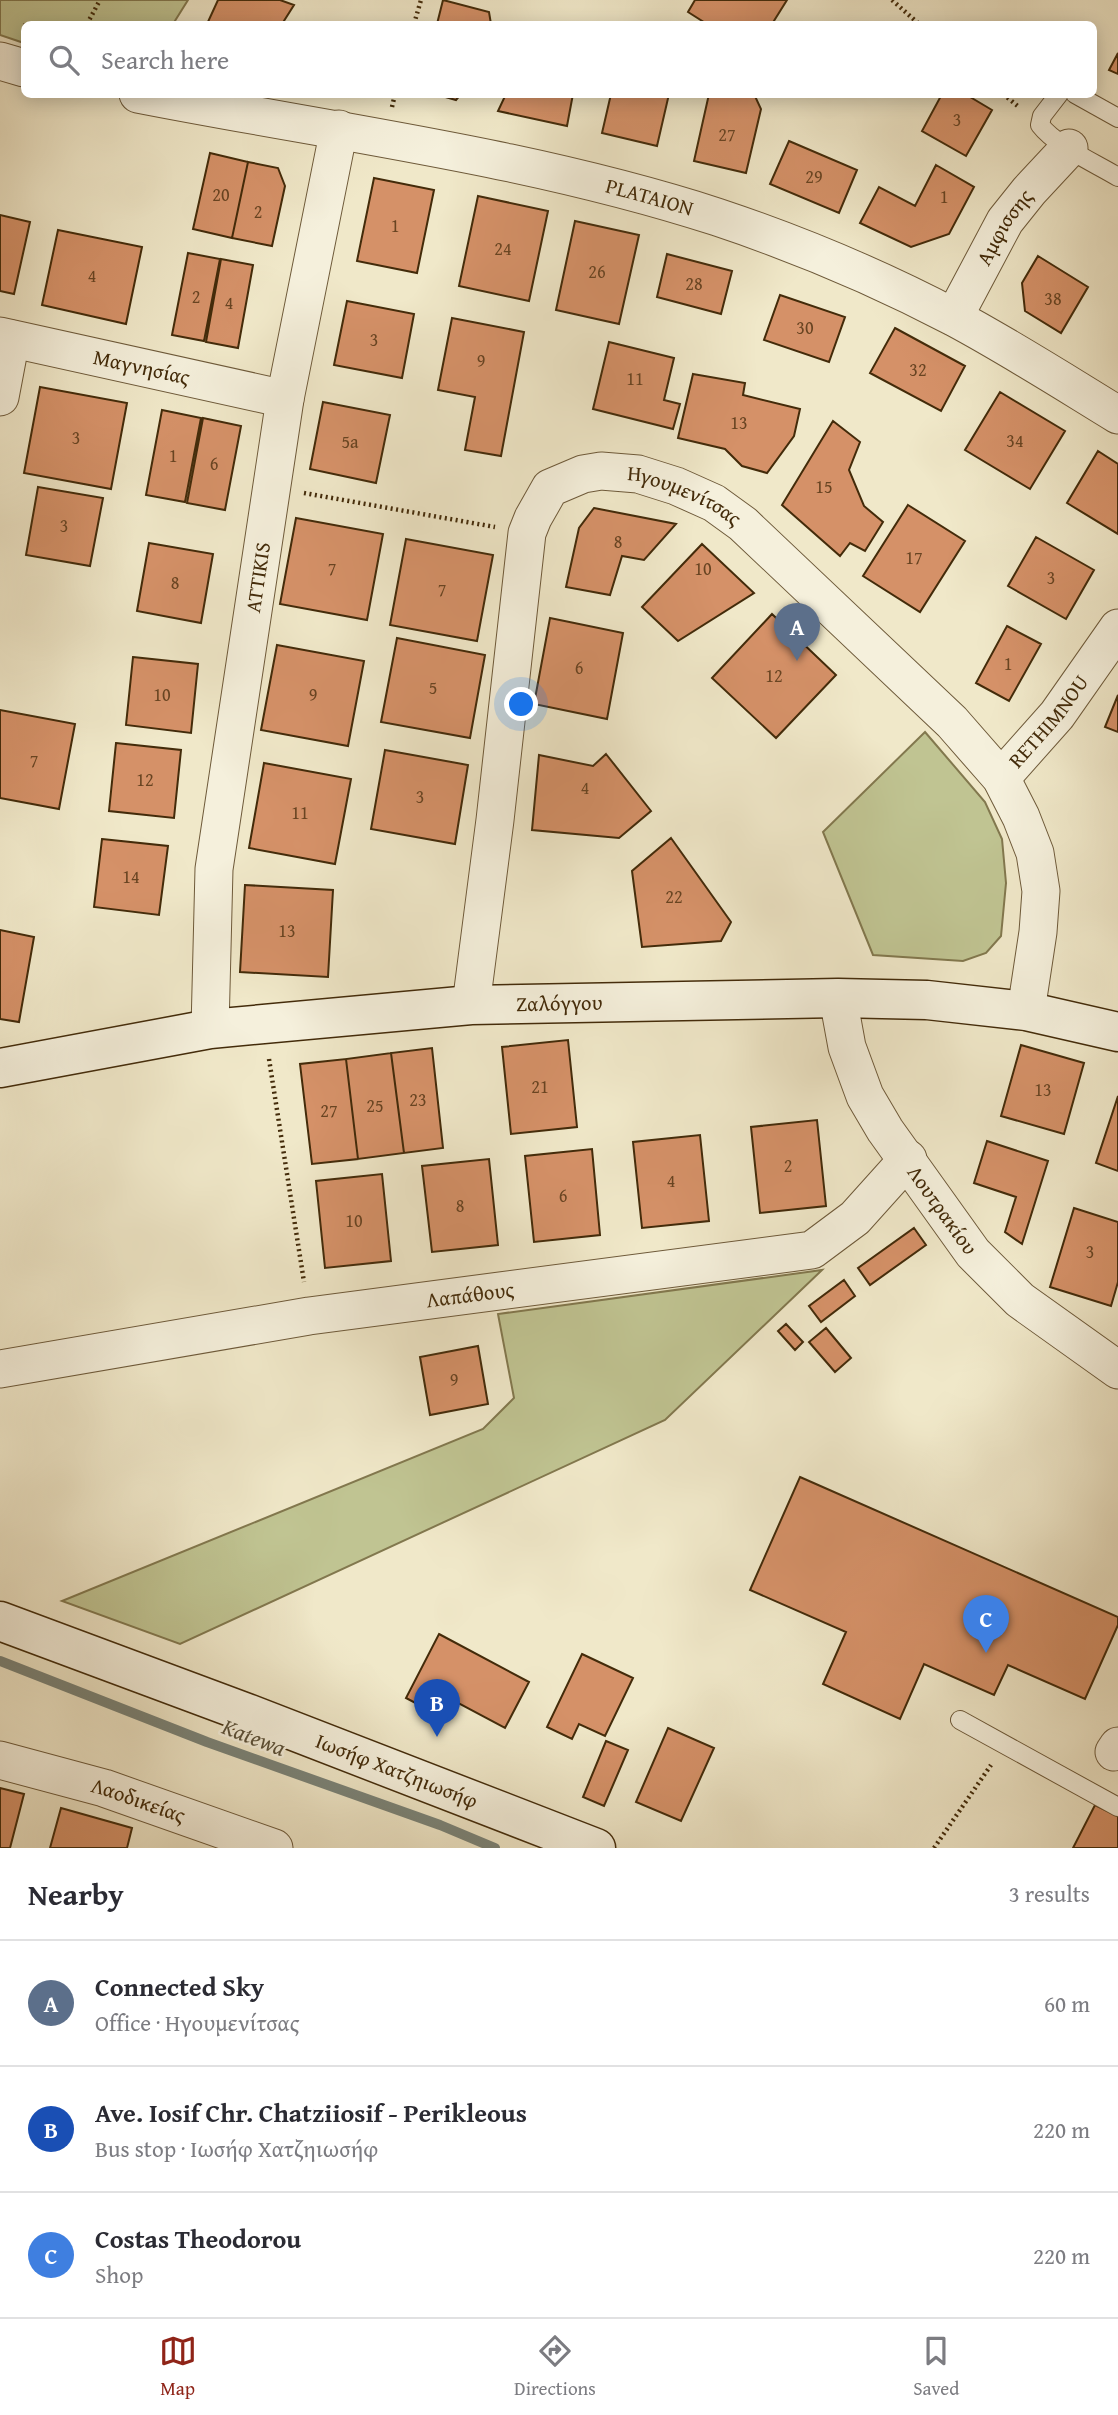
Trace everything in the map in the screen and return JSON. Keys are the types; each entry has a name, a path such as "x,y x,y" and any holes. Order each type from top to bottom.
{"street":[{"path":"0,61 21,67"},
{"name":"PLATAION","path":"161,98 339,129 591,181 717,217 828,258 954,317 1118,415"},
{"name":"ATTIKIS","path":"210,1029 215,869 285,399 339,129"},
{"name":"Αμφισσης","path":"954,317 1006,221 1028,191 1069,148"},
{"path":"0,397 5,338"},
{"name":"Μαγνησίας","path":"5,338 285,399"},
{"name":"Ηγουμενίτσας","path":"471,1005 527,533 550,488 583,474 601,471 638,474 676,486 714,503 743,524 951,722 1002,778 1035,853 1041,891 1038,932 1026,1011"},
{"name":"RETHIMNOU","path":"1002,778 1057,715 1118,628"},
{"name":"Ζαλόγγου","path":"0,1068 210,1029 471,1005 838,998 927,1000 1026,1011 1118,1032"},
{"name":"Λουτρακίου","path":"838,998 849,1054 865,1096 885,1130 973,1253 1020,1300 1118,1370"},
{"name":"Λαπάθους","path":"0,1369 309,1316 812,1250 855,1218 908,1159"},
{"name":"Ιωσήφ Χατζηιωσήφ","path":"0,1621 596,1848"},
{"name":"Λαοδικείας","path":"0,1760 104,1788 274,1848"}],"lane":[{"path":"1056,98 1042,116 1040,125 1069,148 1118,177"},
{"path":"1082,98 1118,118"},
{"path":"960,1720 1118,1807"}],"path":[{"path":"89,21 100,0"},
{"path":"415,21 421,0"},
{"path":"892,0 916,21"},
{"path":"272,487 527,533"},
{"path":"263,1024 309,1316"},
{"path":"934,1848 1005,1745"}],"green space":[{"path":"0,0 188,0 175,21 21,21 21,42 0,35"},
{"path":"925,732 985,802 1002,839 1006,883 1001,936 986,953 963,961 873,955 823,832"},
{"path":"822,1270 665,1420 180,1644 62,1601 483,1429 514,1398 498,1314"}],"building":[{"path":"218,0 280,0 294,5 284,21 208,21"},
{"path":"443,0 489,12 490,21 438,21"},
{"path":"695,0 787,0 774,21 702,21 688,12"},
{"path":"1118,53 1118,74 1109,70"},
{"path":"504,98 572,98 567,126 498,111"},
{"path":"610,98 668,98 657,146 602,133"},
{"path":"708,98 756,98 761,109 746,173 694,161"},
{"path":"940,98 972,98 992,110 966,156 922,131"},
{"path":"789,141 857,170 839,213 770,184"},
{"path":"210,153 248,162 232,238 193,229"},
{"path":"248,162 278,168 285,186 272,246 232,238"},
{"path":"936,165 974,187 949,234 911,247 860,223 879,187 915,206"},
{"path":"374,178 434,190 417,273 357,261"},
{"path":"478,196 548,211 529,301 459,286"},
{"path":"0,215 30,222 14,294 0,291"},
{"path":"575,221 639,235 619,324 556,310"},
{"path":"58,230 142,247 126,324 42,305"},
{"path":"188,253 220,259 204,341 172,335"},
{"path":"667,254 732,271 721,314 657,297"},
{"path":"1038,256 1088,287 1061,333 1025,311 1022,283"},
{"path":"221,259 253,265 238,348 206,342"},
{"path":"780,295 845,317 829,362 764,340"},
{"path":"347,301 414,314 402,378 334,365"},
{"path":"452,318 524,332 501,456 465,450 475,397 438,390"},
{"path":"895,328 965,366 941,411 870,373"},
{"path":"609,342 674,358 664,400 680,404 673,429 593,409"},
{"path":"693,374 745,383 743,395 800,409 794,436 767,473 742,466 725,449 678,438"},
{"path":"40,387 127,403 111,489 24,473"},
{"path":"1000,392 1065,431 1030,489 965,450"},
{"path":"323,402 390,415 376,483 310,469"},
{"path":"162,410 201,418 185,502 146,495"},
{"path":"203,418 241,426 225,510 187,503"},
{"path":"833,421 860,442 849,470 864,506 883,522 865,551 850,543 840,556 782,505"},
{"path":"1098,451 1118,464 1118,534 1067,503"},
{"path":"38,487 103,498 90,566 26,555"},
{"path":"908,505 965,541 920,612 863,576"},
{"path":"594,508 676,524 644,560 622,556 610,595 566,587 579,528"},
{"path":"296,518 383,534 367,620 280,604"},
{"path":"1036,537 1094,570 1066,619 1008,586"},
{"path":"406,539 493,555 477,641 390,625"},
{"path":"149,543 213,554 201,623 137,611"},
{"path":"702,544 754,593 678,641 642,607"},
{"path":"772,614 836,675 776,738 712,678"},
{"path":"550,618 623,633 607,719 534,704"},
{"path":"1007,626 1041,644 1009,701 976,683"},
{"path":"397,638 485,655 470,738 381,722"},
{"path":"277,645 364,661 348,746 261,730"},
{"path":"133,657 198,664 191,733 126,725"},
{"path":"1118,695 1118,732 1105,727"},
{"path":"0,710 75,724 59,809 0,798"},
{"path":"116,743 181,750 174,818 109,811"},
{"path":"385,750 468,765 455,844 371,829"},
{"path":"606,754 651,811 619,838 532,830 539,755 593,766"},
{"path":"264,763 351,779 335,864 249,848"},
{"path":"671,838 731,922 721,941 642,947 632,871"},
{"path":"102,839 168,846 159,915 94,907"},
{"path":"245,885 333,890 328,977 240,972"},
{"path":"0,930 34,937 19,1022 0,1019"},
{"path":"568,1040 577,1127 511,1134 502,1047"},
{"path":"1021,1045 1084,1063 1064,1134 1001,1116"},
{"path":"432,1048 443,1148 404,1153 391,1053"},
{"path":"391,1053 404,1153 358,1159 346,1059"},
{"path":"346,1059 358,1159 312,1164 300,1064"},
{"path":"1118,1096 1118,1171 1096,1163"},
{"path":"817,1120 826,1206 760,1213 751,1127"},
{"path":"700,1135 709,1221 642,1228 633,1142"},
{"path":"987,1141 1048,1161 1022,1244 1005,1232 1016,1197 974,1183"},
{"path":"592,1149 600,1235 534,1242 525,1156"},
{"path":"489,1159 498,1245 432,1252 422,1166"},
{"path":"382,1174 391,1261 325,1268 316,1181"},
{"path":"1074,1208 1118,1222 1118,1282 1111,1306 1050,1287"},
{"path":"914,1228 926,1245 870,1285 858,1268"},
{"path":"844,1280 855,1296 821,1322 809,1306"},
{"path":"786,1324 803,1342 795,1350 778,1331"},
{"path":"826,1328 851,1358 835,1372 809,1342"},
{"path":"478,1346 488,1404 430,1415 420,1357"},
{"path":"800,1477 1118,1617 1118,1625 1085,1699 1008,1665 994,1695 924,1664 900,1719 823,1684 846,1632 750,1590"},
{"path":"439,1634 529,1682 505,1728 449,1698 440,1716 406,1698"},
{"path":"582,1654 633,1678 605,1736 579,1724 572,1739 547,1727"},
{"path":"668,1728 714,1748 681,1821 636,1802"},
{"path":"606,1741 628,1750 604,1806 583,1797"},
{"path":"0,1788 24,1794 10,1848 0,1848"},
{"path":"1095,1805 1118,1816 1118,1848 1073,1848"},
{"path":"61,1808 132,1828 127,1848 50,1848"}],"waterway":[{"name":"Katewa","path":"0,1661 207,1742 440,1825 495,1848"}],"place":[{"name":"Connected Sky","path":"797,661"},
{"name":"Costas Theodorou","path":"986,1653"},
{"name":"Ave. Iosif Chr. Chatziiosif - Perikleous","path":"437,1737"}]}
